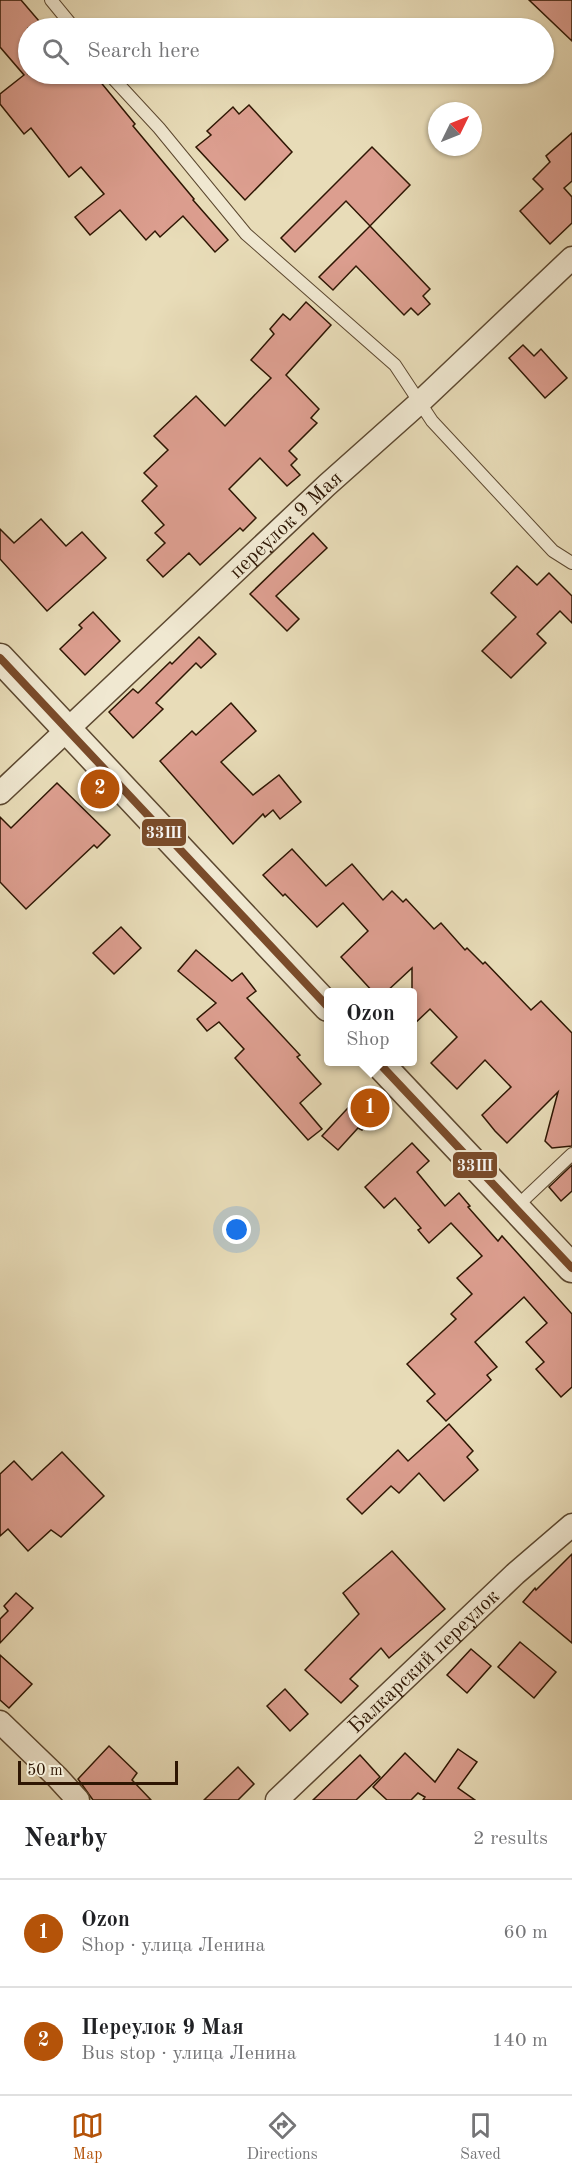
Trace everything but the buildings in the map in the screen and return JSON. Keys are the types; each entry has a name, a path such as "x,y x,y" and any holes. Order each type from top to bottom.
{"street":[{"name":"переулок 9 Мая","path":"0,793 572,258"},
{"path":"0,658 324,1003"},
{"path":"382,1066 572,1268"},
{"name":"Балкарский переулок","path":"277,1800 515,1574 572,1525"},
{"path":"0,1722 78,1800"}],"lane":[{"path":"51,0 66,18"},
{"path":"118,84 159,128 246,234 395,365 432,421 553,551 572,563"},
{"path":"516,1208 572,1154"}],"transit line":[{"name":"33Ш","path":"0,658 324,1003"},
{"name":"33Ш","path":"382,1066 572,1268"}],"place":[{"name":"Переулок 9 Мая","path":"100,789"},
{"name":"Ozon","path":"370,1108"}]}
